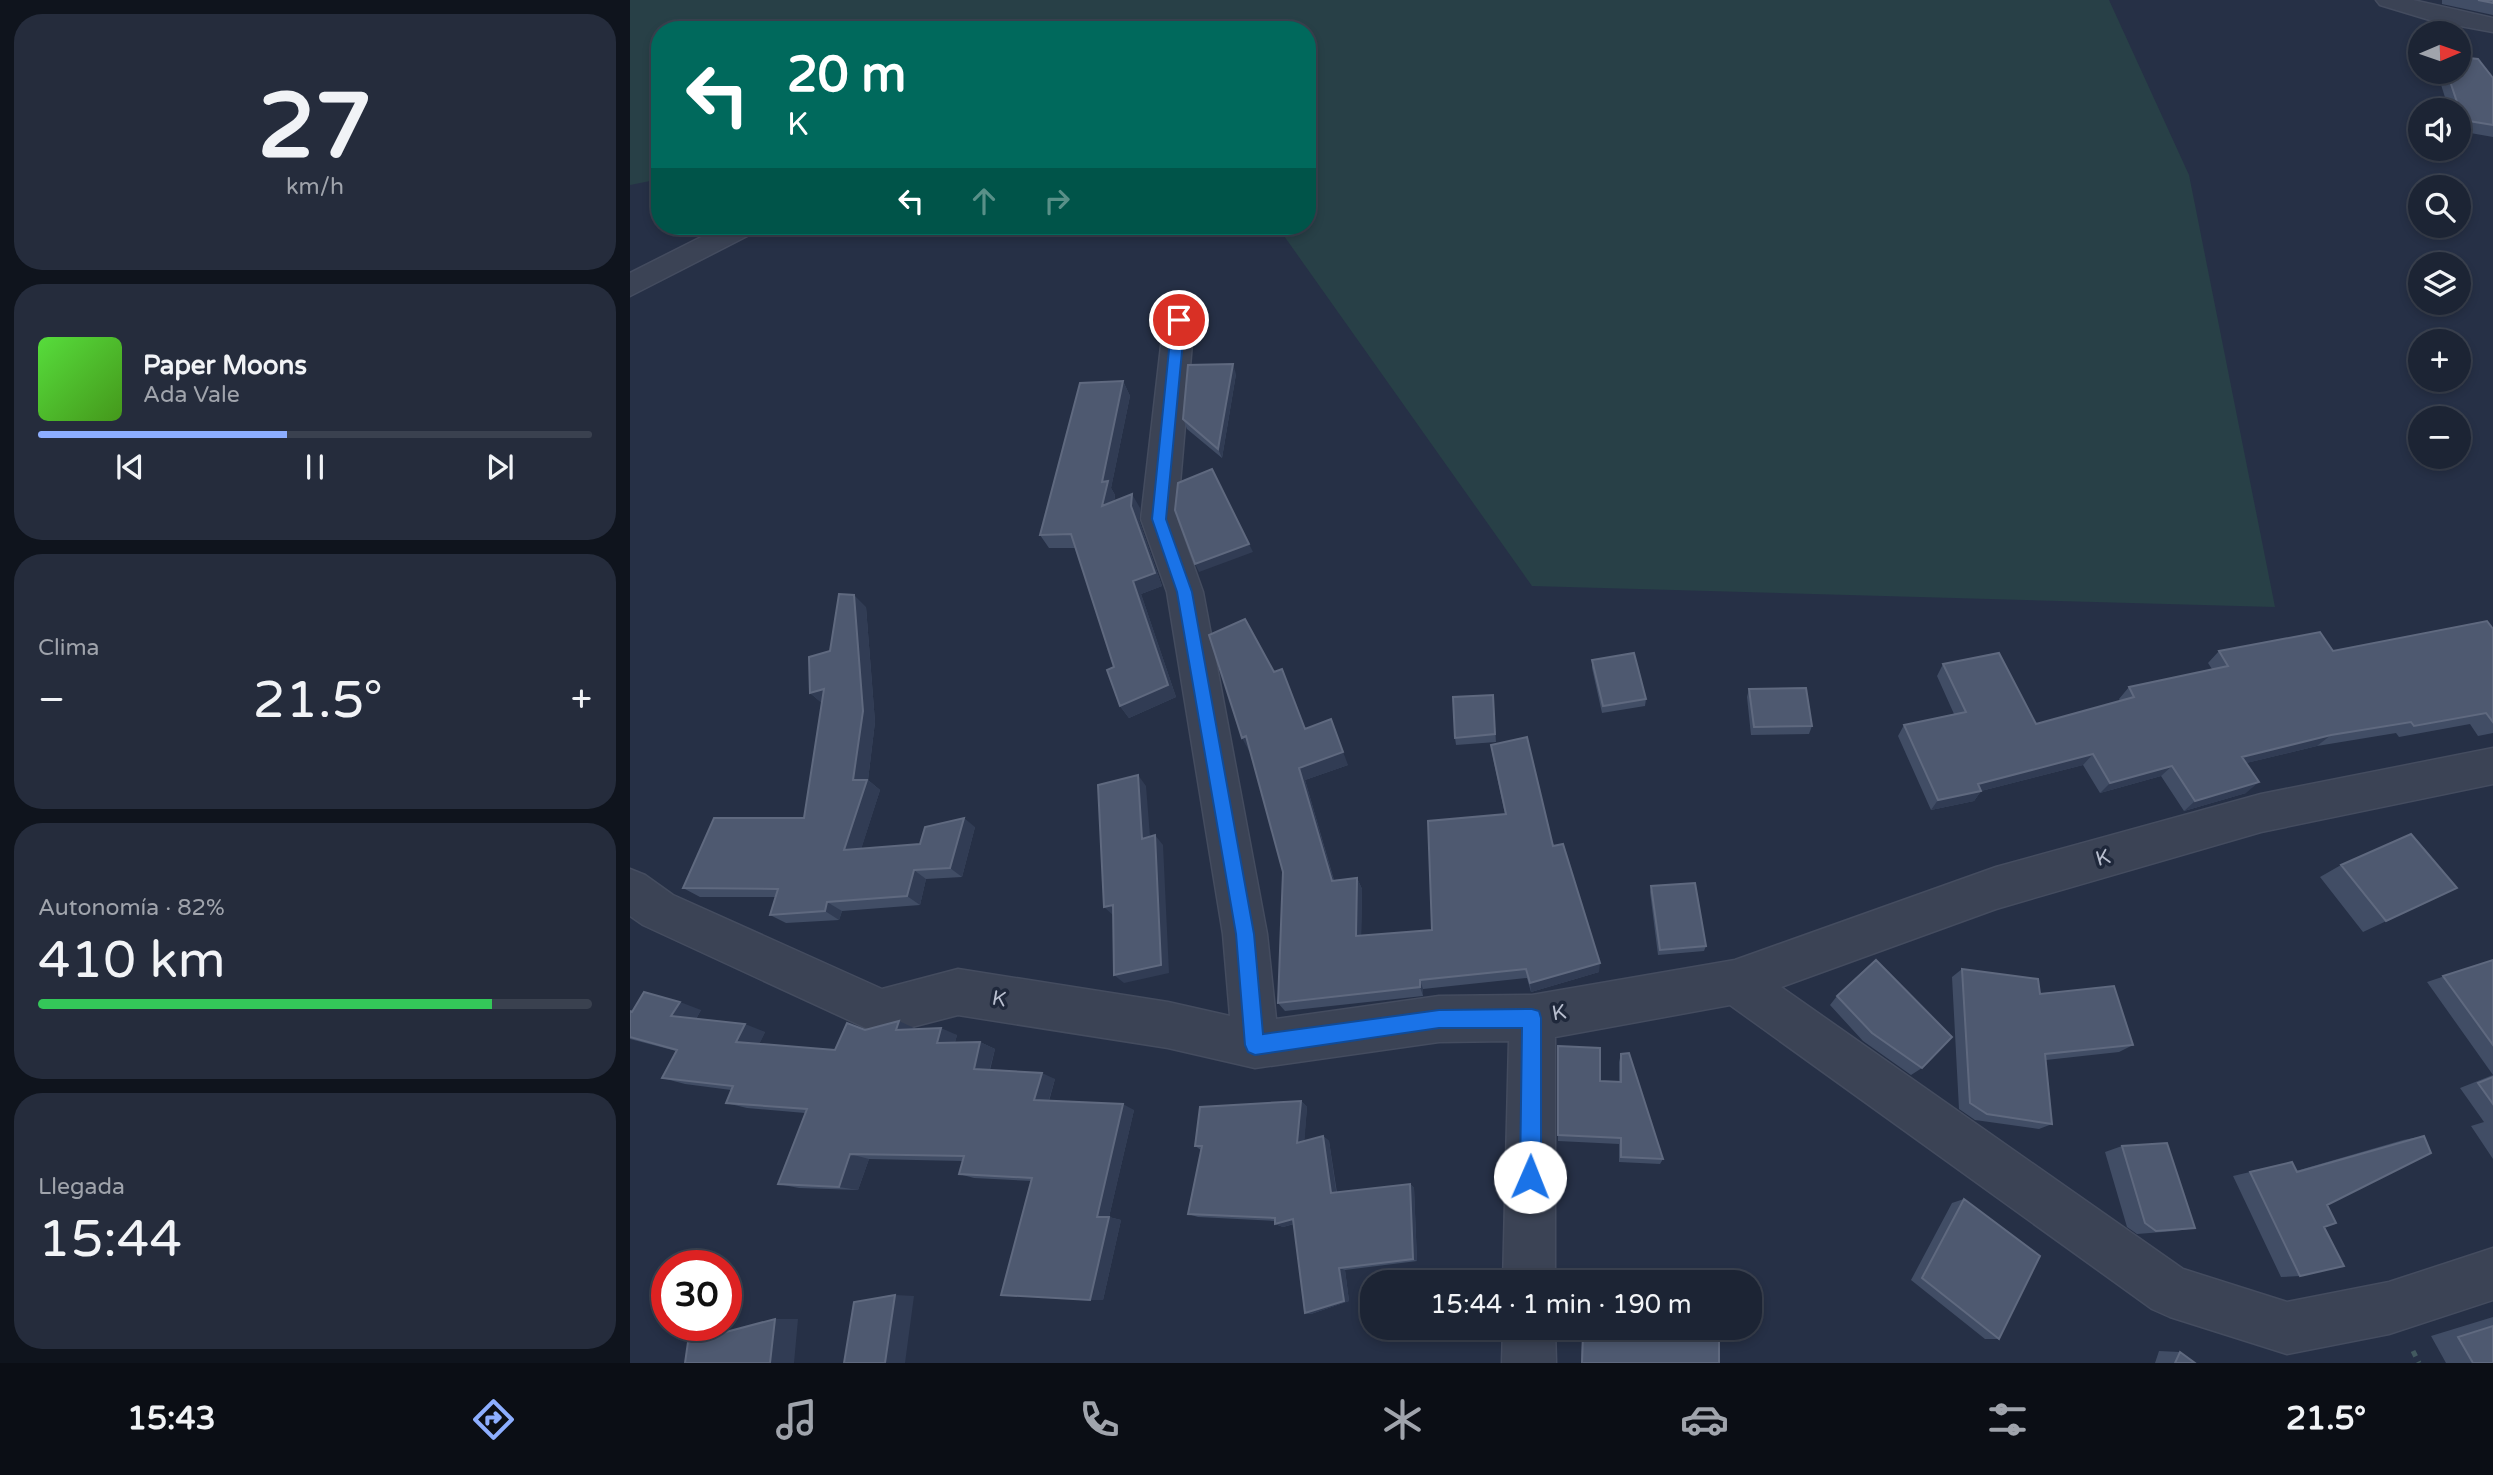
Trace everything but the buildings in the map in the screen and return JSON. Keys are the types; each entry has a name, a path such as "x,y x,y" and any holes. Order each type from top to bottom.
{"street":[{"path":"2388,0 2433,14 2493,26"},
{"path":"630,286 728,235"},
{"path":"1179,320 1159,519 1185,592 1245,934 1255,1045"},
{"name":"K","path":"630,890 658,910 880,1012 958,992 1168,1025 1255,1045 1439,1019 1532,1018 1735,982 2022,881 2261,813 2493,766"},
{"path":"1735,982 2170,1291 2287,1328 2389,1308 2493,1274"},
{"path":"1529,1270 1532,1018"},
{"path":"1529,1340 1529,1363"}],"shaded area":[{"path":"630,0 2109,0 2189,175 2275,607 1532,586 1283,235 1316,235 1316,21 651,21 651,181 630,185"}],"route":[{"path":"1179,320 1159,519 1185,592 1245,934 1255,1045 1439,1019 1532,1018 1530,1177"}]}
